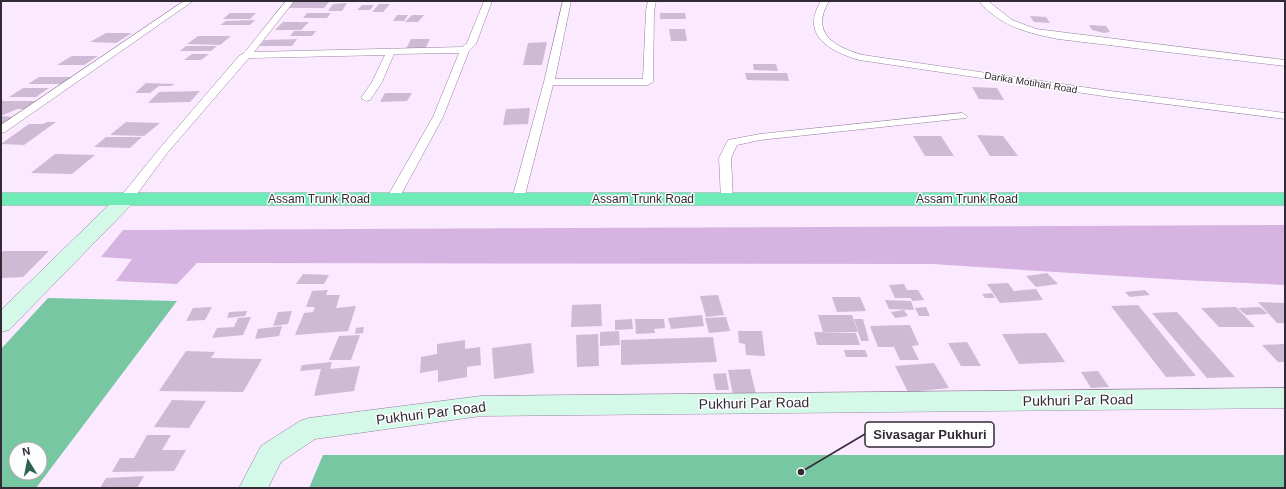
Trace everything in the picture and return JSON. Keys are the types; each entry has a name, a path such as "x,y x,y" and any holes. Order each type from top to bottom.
{"highway":[{"name":"Assam Trunk Road","path":"1,199 1285,199"}],"street":[{"path":"1,130 189,1"},
{"path":"1,324 126,199 164,150 242,58 247,55 290,1"},
{"path":"392,199 430,129 438,118 465,50 471,44 488,1"},
{"path":"518,199 549,82 567,1"},
{"path":"549,82 648,82 650,11 652,1"},
{"name":"Darika Motihari Road","path":"825,1 818,13 817,26 820,35 846,54 862,58 1110,94 1285,116"},
{"path":"983,1 1007,22 1027,30 1058,36 1285,63"},
{"path":"247,55 390,53 465,50"},
{"path":"366,98 377,82 390,53"},
{"path":"727,199 725,158 732,142 760,137 962,116"},
{"name":"Pukhuri Par Road","path":"253,488 271,454 309,429 481,406 1285,398"}],"shaded area":[{"path":"1285,225 1285,285 932,264 197,263 177,284 116,281 132,259 101,257 123,230"},
{"path":"48,298 177,301 48,472 48,441 8,441 8,481 41,481 36,488 1,488 1,349"},
{"path":"323,455 1285,455 1285,488 309,488"}],"building":[{"path":"292,2 329,2 324,8 286,8"},
{"path":"347,3 342,11 328,11 333,4"},
{"path":"379,4 390,4 383,12 372,12"},
{"path":"362,5 374,5 370,10 357,10"},
{"path":"230,13 256,13 250,19 223,19"},
{"path":"307,13 331,13 327,18 303,18"},
{"path":"660,13 685,13 686,19 660,19"},
{"path":"397,15 408,15 404,21 393,21"},
{"path":"412,15 424,15 418,22 405,22"},
{"path":"1030,16 1046,17 1050,23 1034,22"},
{"path":"255,20 250,25 220,25 226,21"},
{"path":"283,22 309,22 301,30 275,30"},
{"path":"1089,25 1106,26 1110,32 1104,33 1092,30"},
{"path":"669,29 685,29 687,41 671,41"},
{"path":"294,31 316,31 312,36 290,36"},
{"path":"106,33 132,33 116,43 90,42"},
{"path":"198,36 231,36 220,45 187,44"},
{"path":"297,39 292,46 259,46 265,40"},
{"path":"411,39 430,39 425,49 406,49"},
{"path":"547,42 542,65 523,65 528,43"},
{"path":"186,46 217,46 211,51 180,51"},
{"path":"192,54 209,54 201,60 184,60"},
{"path":"72,56 98,56 84,65 57,65"},
{"path":"753,64 776,64 778,71 754,70"},
{"path":"745,73 787,73 789,81 747,80"},
{"path":"39,77 72,77 61,84 28,84"},
{"path":"146,83 175,84 171,86 159,86 150,93 135,93"},
{"path":"972,87 997,88 1004,100 979,99"},
{"path":"23,88 49,88 36,97 9,97"},
{"path":"200,91 190,102 148,103 159,92"},
{"path":"385,93 412,93 407,101 380,102"},
{"path":"1,101 36,101 25,109 17,109 1,115"},
{"path":"530,108 528,124 503,125 506,109"},
{"path":"1,116 14,117 1,125"},
{"path":"47,122 56,122 24,145 1,144 29,124 43,124"},
{"path":"126,122 160,123 144,136 110,135"},
{"path":"977,135 1003,136 1018,156 990,156"},
{"path":"913,136 941,136 954,156 925,156"},
{"path":"106,137 142,137 130,148 94,147"},
{"path":"55,154 95,155 72,174 31,173"},
{"path":"3,251 49,251 23,277 1,278 1,254"},
{"path":"1047,273 1058,284 1036,287 1026,276"},
{"path":"303,274 329,275 324,284 296,284"},
{"path":"1008,283 1014,291 1036,289 1043,300 1000,303 987,284"},
{"path":"904,284 907,290 918,290 924,300 912,301 911,298 895,298 889,285"},
{"path":"328,290 326,295 340,295 336,308 356,306 348,331 295,335 304,313 313,312 315,307 306,307 312,291"},
{"path":"1145,290 1150,295 1130,297 1125,292"},
{"path":"992,293 995,298 985,298 982,294"},
{"path":"718,295 724,315 706,317 700,296"},
{"path":"832,297 860,297 866,311 837,312"},
{"path":"885,300 911,301 914,310 889,309"},
{"path":"1258,302 1285,303 1285,323 1277,323"},
{"path":"601,304 602,326 571,327 572,305"},
{"path":"1138,305 1196,376 1166,377 1111,306"},
{"path":"212,307 205,320 186,321 193,308"},
{"path":"926,307 930,316 919,316 915,308"},
{"path":"1236,307 1255,327 1219,327 1201,308"},
{"path":"1260,307 1268,314 1246,315 1238,308"},
{"path":"904,310 908,316 895,318 891,312"},
{"path":"247,311 245,316 227,318 229,312"},
{"path":"292,311 288,324 273,326 278,312"},
{"path":"1177,312 1235,377 1207,378 1152,313"},
{"path":"702,315 704,326 671,329 668,318"},
{"path":"818,315 852,315 858,332 823,332"},
{"path":"251,317 243,335 212,338 217,328 234,327 238,318"},
{"path":"726,317 730,331 709,333 705,318"},
{"path":"632,319 633,329 615,330 615,320"},
{"path":"635,319 664,319 665,328 654,329 655,333 636,334"},
{"path":"854,319 863,319 869,341 861,341"},
{"path":"910,325 919,345 912,346 919,360 900,360 894,347 878,347 870,326"},
{"path":"282,326 279,336 255,339 258,329"},
{"path":"364,327 363,333 355,334 356,328"},
{"path":"619,331 620,345 600,346 600,332"},
{"path":"738,331 762,331 765,356 746,355 745,344 739,343"},
{"path":"814,332 856,333 860,345 817,345"},
{"path":"1046,333 1065,362 1019,364 1002,334"},
{"path":"598,334 599,366 577,367 576,335"},
{"path":"360,335 351,360 329,360 339,336"},
{"path":"713,337 717,362 621,365 621,340"},
{"path":"465,340 465,349 480,347 481,365 467,367 467,377 438,382 438,370 420,373 421,357 437,354 437,344"},
{"path":"967,342 981,366 961,366 948,343"},
{"path":"531,343 534,373 494,379 492,348"},
{"path":"1285,344 1285,362 1278,362 1262,345"},
{"path":"844,350 865,350 868,357 846,357"},
{"path":"186,351 215,352 211,358 262,359 243,392 159,391"},
{"path":"332,362 330,369 360,366 354,391 314,396 321,369 300,371 302,365"},
{"path":"934,363 949,388 908,392 895,366"},
{"path":"750,369 756,394 733,395 728,370"},
{"path":"1098,371 1109,387 1091,388 1081,372"},
{"path":"726,373 729,390 716,390 713,374"},
{"path":"172,400 206,401 189,428 154,427"},
{"path":"147,435 171,435 162,450 186,450 174,471 112,472 120,458 134,458"},
{"path":"144,476 137,488 100,488 106,478"}],"place":[{"name":"Sivasagar Pukhuri","path":"801,472"}]}
